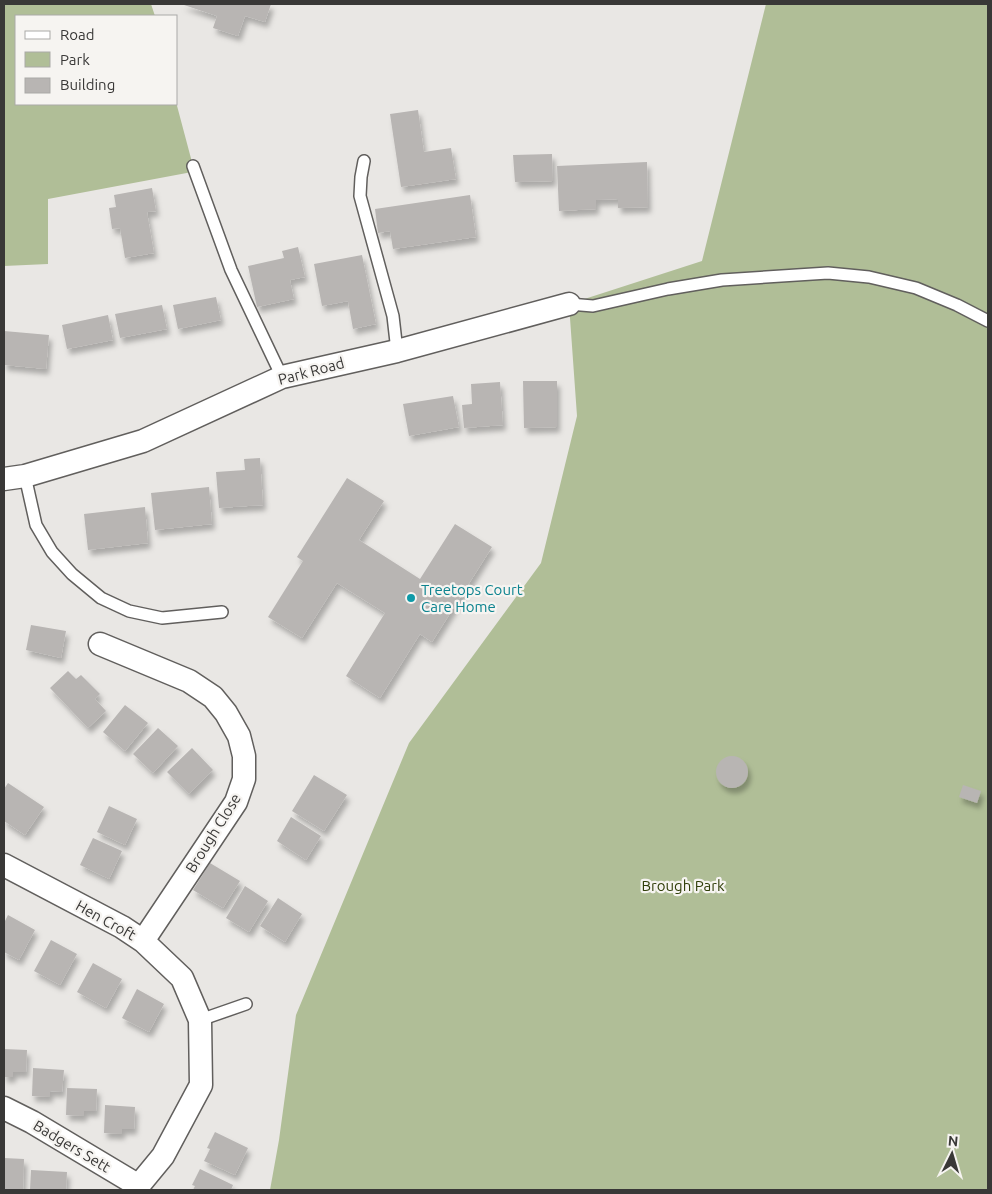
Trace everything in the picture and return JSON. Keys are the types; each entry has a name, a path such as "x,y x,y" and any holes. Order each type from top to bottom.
{"street":[{"name":"Park Road","path":"14,478 143,442 282,377 398,351 569,304"},
{"name":"Brough Close","path":"100,644 189,681 213,697 226,713 239,736 244,756 244,779 236,802 143,941"},
{"name":"Hen Croft","path":"4,865 122,927 143,941 182,978 200,1020 201,1085 163,1156 137,1188"},
{"name":"Badgers Sett","path":"4,1108 32,1122 137,1188"}],"lane":[{"path":"364,161 361,177 361,202 393,316 398,351"},
{"path":"192,166 231,270 282,377"},
{"path":"569,304 594,306 668,289 722,280 828,274 870,277 916,288 956,304 988,321"},
{"path":"14,478 36,525 52,552 72,574 101,598 128,611 162,618 222,612"},
{"path":"200,1020 246,1004"}],"green space":[{"path":"4,4 151,4 155,15 15,15 15,105 177,105 193,166 192,172 48,199 48,264 4,266"},
{"name":"Brough Park","path":"766,4 988,4 988,1190 270,1190 279,1140 296,1015 409,743 541,563 577,416 569,304 702,261"}],"building":[{"path":"181,4 271,4 265,22 245,16 238,36 213,28 217,16"},
{"path":"418,110 424,152 451,148 456,179 401,187 390,114"},
{"path":"552,154 553,181 515,182 513,155"},
{"path":"647,162 648,207 618,208 618,199 596,200 596,209 559,211 557,166"},
{"path":"152,188 156,211 147,212 154,253 125,258 120,228 112,229 109,208 116,207 114,195"},
{"path":"470,195 476,237 393,249 390,231 378,233 375,209"},
{"path":"298,247 305,277 290,280 294,299 257,307 248,266 284,258 282,251"},
{"path":"362,255 376,324 353,329 348,301 322,306 314,264"},
{"path":"216,297 221,320 178,329 173,305"},
{"path":"162,305 167,329 120,338 115,314"},
{"path":"108,315 113,340 67,349 62,325"},
{"path":"4,331 49,335 46,369 4,365"},
{"path":"523,381 557,381 557,427 524,428"},
{"path":"500,382 503,425 464,428 462,405 472,404 471,384"},
{"path":"453,396 459,427 409,436 403,404"},
{"path":"260,458 263,505 219,508 216,472 245,470 244,459"},
{"name":"Treetops Court Care Home","path":"347,478 384,501 359,540 420,579 455,524 492,547 432,642 420,634 380,698 346,676 385,613 337,583 302,638 268,617 303,561 297,557"},
{"path":"209,487 212,524 155,530 151,493"},
{"path":"145,507 148,543 88,550 84,514"},
{"path":"31,625 66,631 61,658 26,650"},
{"path":"68,671 76,679 81,675 100,694 95,699 106,711 88,728 50,688"},
{"path":"125,705 148,723 125,751 103,732"},
{"path":"158,728 178,746 153,773 133,754"},
{"path":"192,748 213,770 189,794 167,772"},
{"path":"732,756 743,761 748,772 743,783 732,788 721,783 716,772 721,761"},
{"path":"314,775 347,795 324,831 292,811"},
{"path":"8,783 44,807 25,835 4,821 4,789"},
{"path":"963,785 981,791 977,803 959,797"},
{"path":"109,806 137,819 125,845 97,832"},
{"path":"291,817 321,836 306,860 277,841"},
{"path":"93,838 122,851 109,879 80,865"},
{"path":"210,863 240,881 223,908 193,890"},
{"path":"245,886 268,901 249,932 226,918"},
{"path":"278,898 302,914 285,942 260,926"},
{"path":"8,915 35,930 19,960 4,952 4,923"},
{"path":"51,940 77,954 60,985 34,971"},
{"path":"93,963 122,979 106,1008 77,992"},
{"path":"137,989 164,1004 149,1032 122,1018"},
{"path":"4,1049 27,1050 26,1072 13,1072 13,1077 4,1077"},
{"path":"33,1068 64,1070 62,1092 50,1091 50,1097 32,1096"},
{"path":"67,1088 97,1089 96,1111 84,1111 84,1116 66,1115"},
{"path":"105,1105 135,1107 134,1129 122,1129 122,1134 104,1133"},
{"path":"215,1132 248,1148 235,1175 204,1161 210,1149 207,1148"},
{"path":"4,1158 24,1159 23,1190 4,1190"},
{"path":"200,1169 233,1185 231,1190 193,1190 195,1186 192,1185"},
{"path":"31,1170 67,1172 66,1190 30,1190"}],"place":[{"name":"Treetops Court Care Home","path":"411,598"}]}
